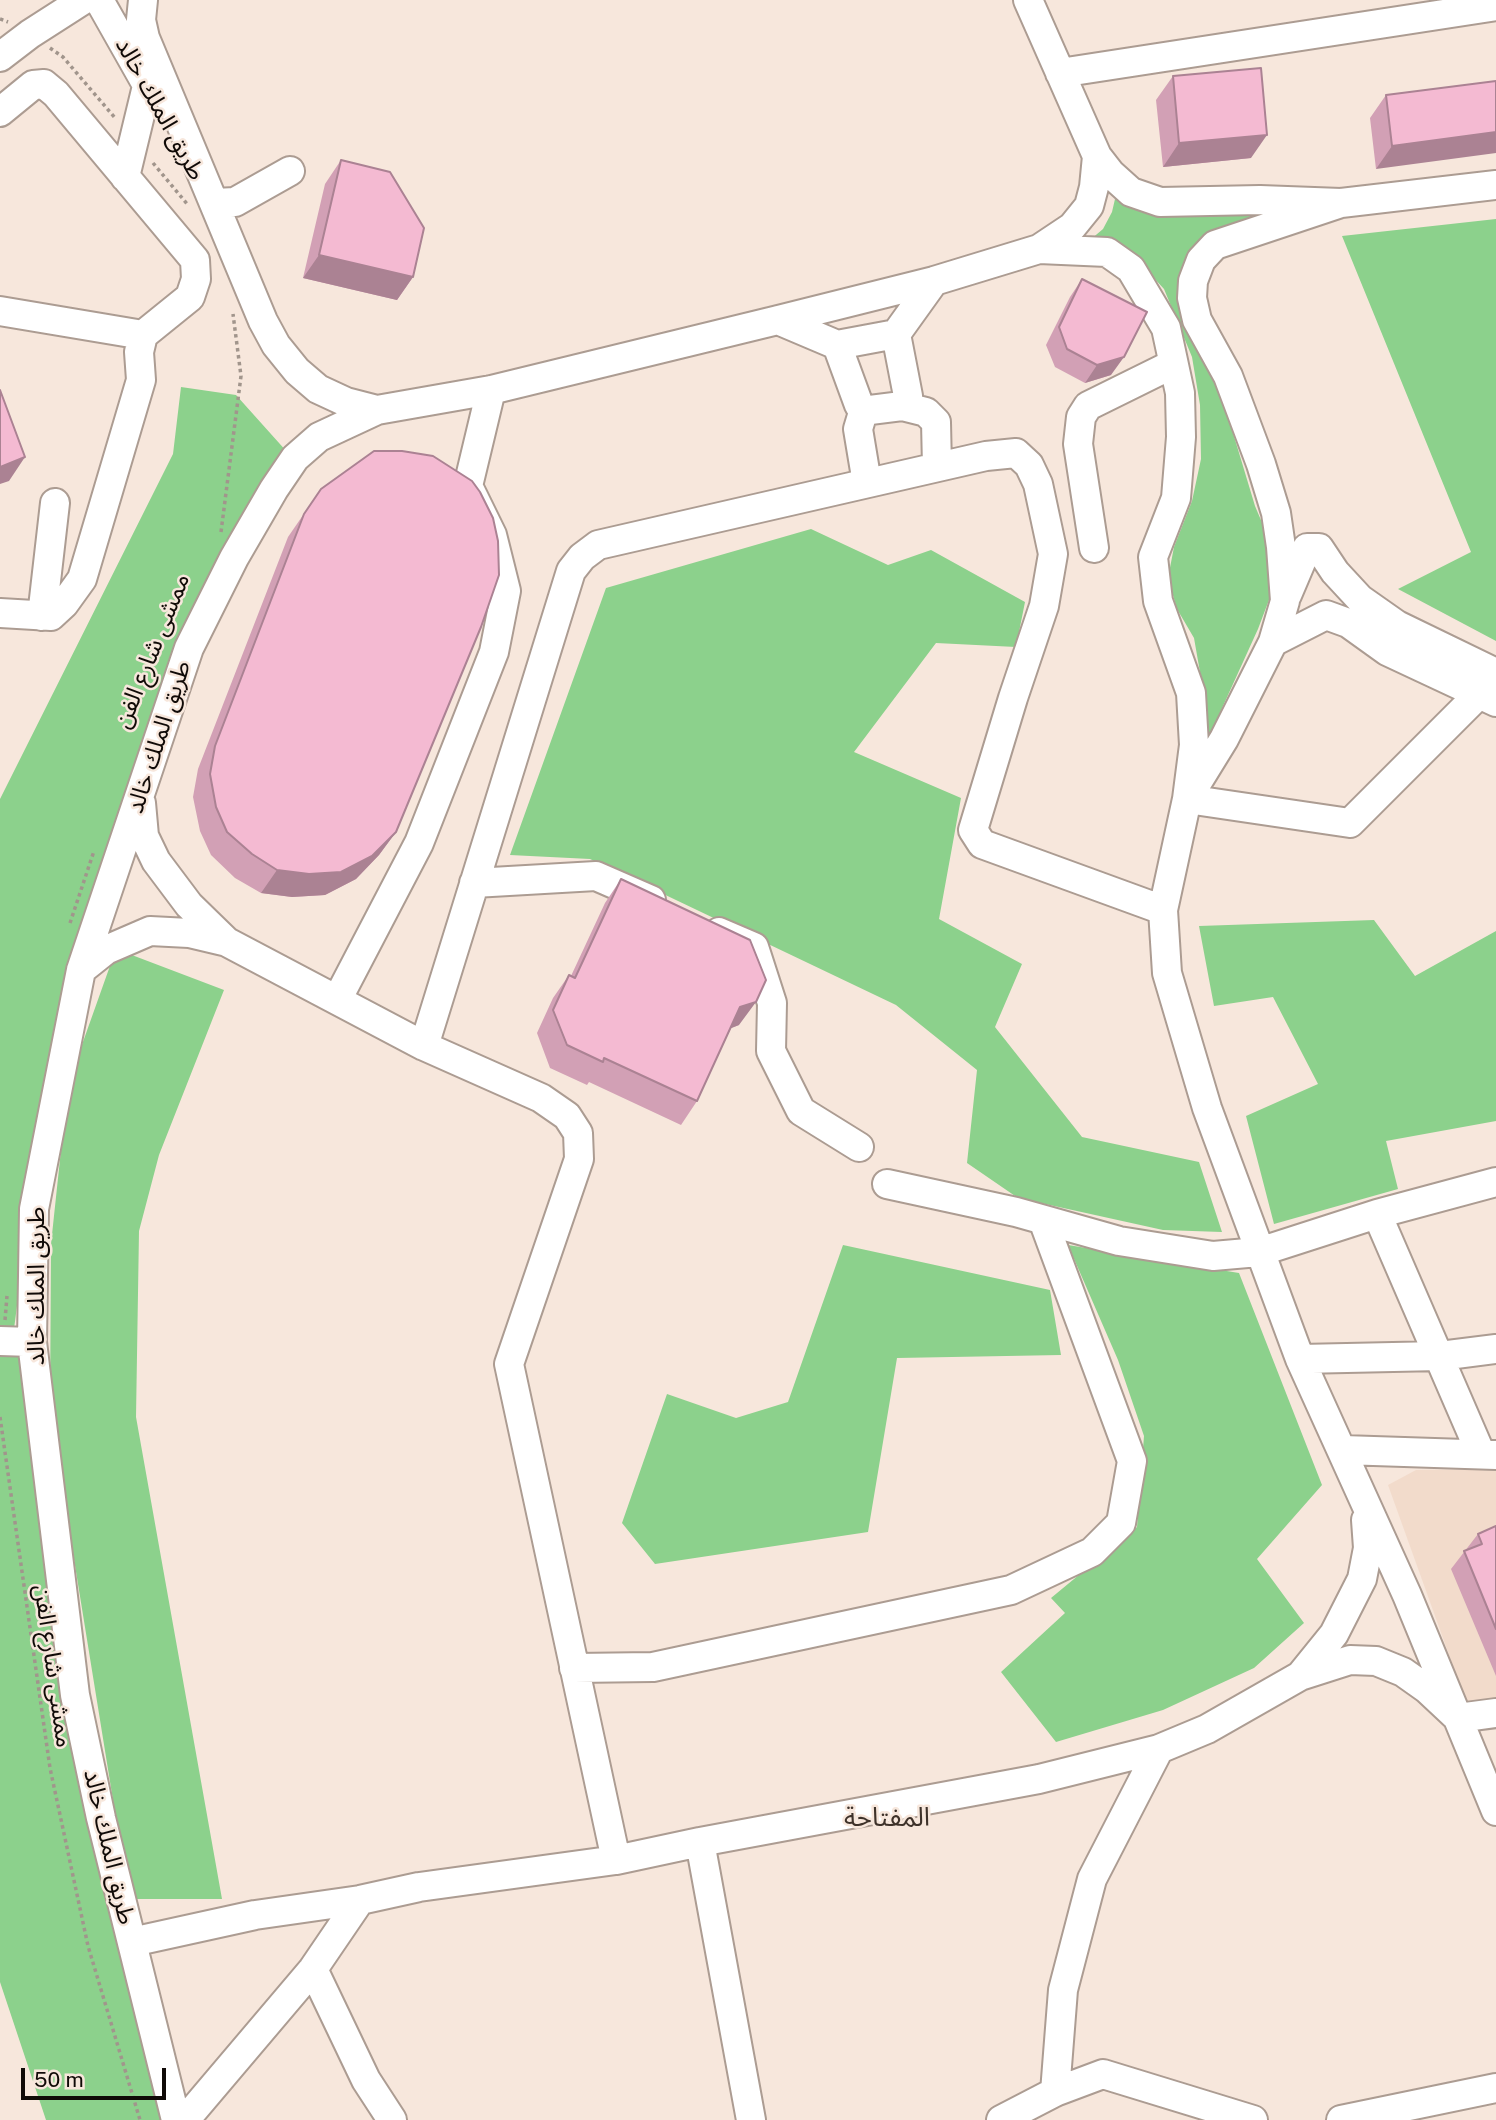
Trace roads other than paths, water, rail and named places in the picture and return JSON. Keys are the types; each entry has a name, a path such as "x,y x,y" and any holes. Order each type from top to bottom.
{"street":[{"path":"0,57 83,0"},
{"name":"طريق الملك خالد","path":"99,0 147,86 210,210"},
{"path":"143,0 141,20 145,38 210,210 276,345 297,371 317,389 377,410 491,390 934,281 1039,250 1107,252 1131,269 1166,328 1180,393 1181,426 1176,498 1153,557 1158,601 1191,693 1194,745 1187,799 1163,910 1167,973 1207,1108 1300,1359 1407,1595 1496,1811"},
{"path":"1028,0 1097,156 1111,174 1131,192 1160,202 1260,200 1341,203 1496,185"},
{"path":"1060,73 1496,6"},
{"path":"0,112 33,85 44,85 56,94 195,260 196,279 190,298 143,335 139,352 141,380 82,579 64,604 51,616 0,613"},
{"path":"125,177 147,86"},
{"path":"1039,250 1072,227 1089,206 1097,156"},
{"path":"210,210 235,202 290,171"},
{"path":"1285,601 1276,513 1228,376 1197,320 1192,298 1193,281 1201,260 1215,245 1341,203"},
{"path":"778,320 837,345 895,334 934,281"},
{"path":"0,311 143,335"},
{"path":"895,334 908,396 902,406"},
{"path":"837,345 859,404 864,409 902,406 926,412 936,422 937,467"},
{"path":"1094,548 1078,444 1081,417 1088,406 1173,364"},
{"path":"337,1000 419,843 494,652 506,591 492,535 468,486 491,390"},
{"path":"864,409 858,429 867,483"},
{"name":"طريق الملك خالد","path":"176,2120 101,1818 75,1695 32,1342 34,1209 81,970 189,648 234,558 295,458 319,437 377,410"},
{"path":"424,1046 571,571 582,557 598,545 986,456 1016,453 1029,465 1038,484 1053,554 1044,606 973,830 982,844 1163,910"},
{"path":"1041,497 1084,485"},
{"path":"42,615 55,503"},
{"path":"1187,799 1224,739 1273,642 1285,601 1307,548 1319,548 1335,572 1360,599 1397,625 1496,673"},
{"path":"1187,799 1350,823 1487,699 1387,651 1348,623 1326,615 1273,642"},
{"path":"155,751 140,806 144,836 156,861 189,905 227,942"},
{"path":"474,883 596,876 754,947 772,1003 771,1051 801,1111 859,1147"},
{"path":"81,970 106,950 150,931 189,933 227,942 424,1046 541,1098 567,1116 578,1133 579,1159 509,1364 616,1860"},
{"path":"887,1184 1043,1220 1119,1241 1213,1255 1259,1252 1377,1214 1496,1182"},
{"path":"1343,1451 1489,1455 1440,1356 1377,1214"},
{"path":"574,1668 653,1667 1011,1590 1092,1552 1121,1523 1132,1461 1043,1220"},
{"path":"0,1341 32,1342"},
{"path":"1300,1359 1440,1356 1496,1349"},
{"path":"1300,1676 1334,1634 1362,1579 1368,1548 1365,1506"},
{"path":"132,1942 255,1915 360,1900 419,1886 616,1860 1039,1779 1159,1749 1206,1729 1300,1676 1350,1660 1376,1661 1404,1672 1458,1718"},
{"path":"1458,1718 1496,1713"},
{"path":"1055,2092 1063,1990 1092,1879 1159,1749"},
{"path":"700,1842 751,2120"},
{"path":"185,2120 313,1969 360,1900"},
{"path":"313,1969 366,2080 392,2120"},
{"path":"1001,2120 1055,2092 1103,2074 1253,2120"},
{"path":"1341,2120 1496,2088"}],"district":[{"name":"المفتاحة","path":"887,1818"}]}
